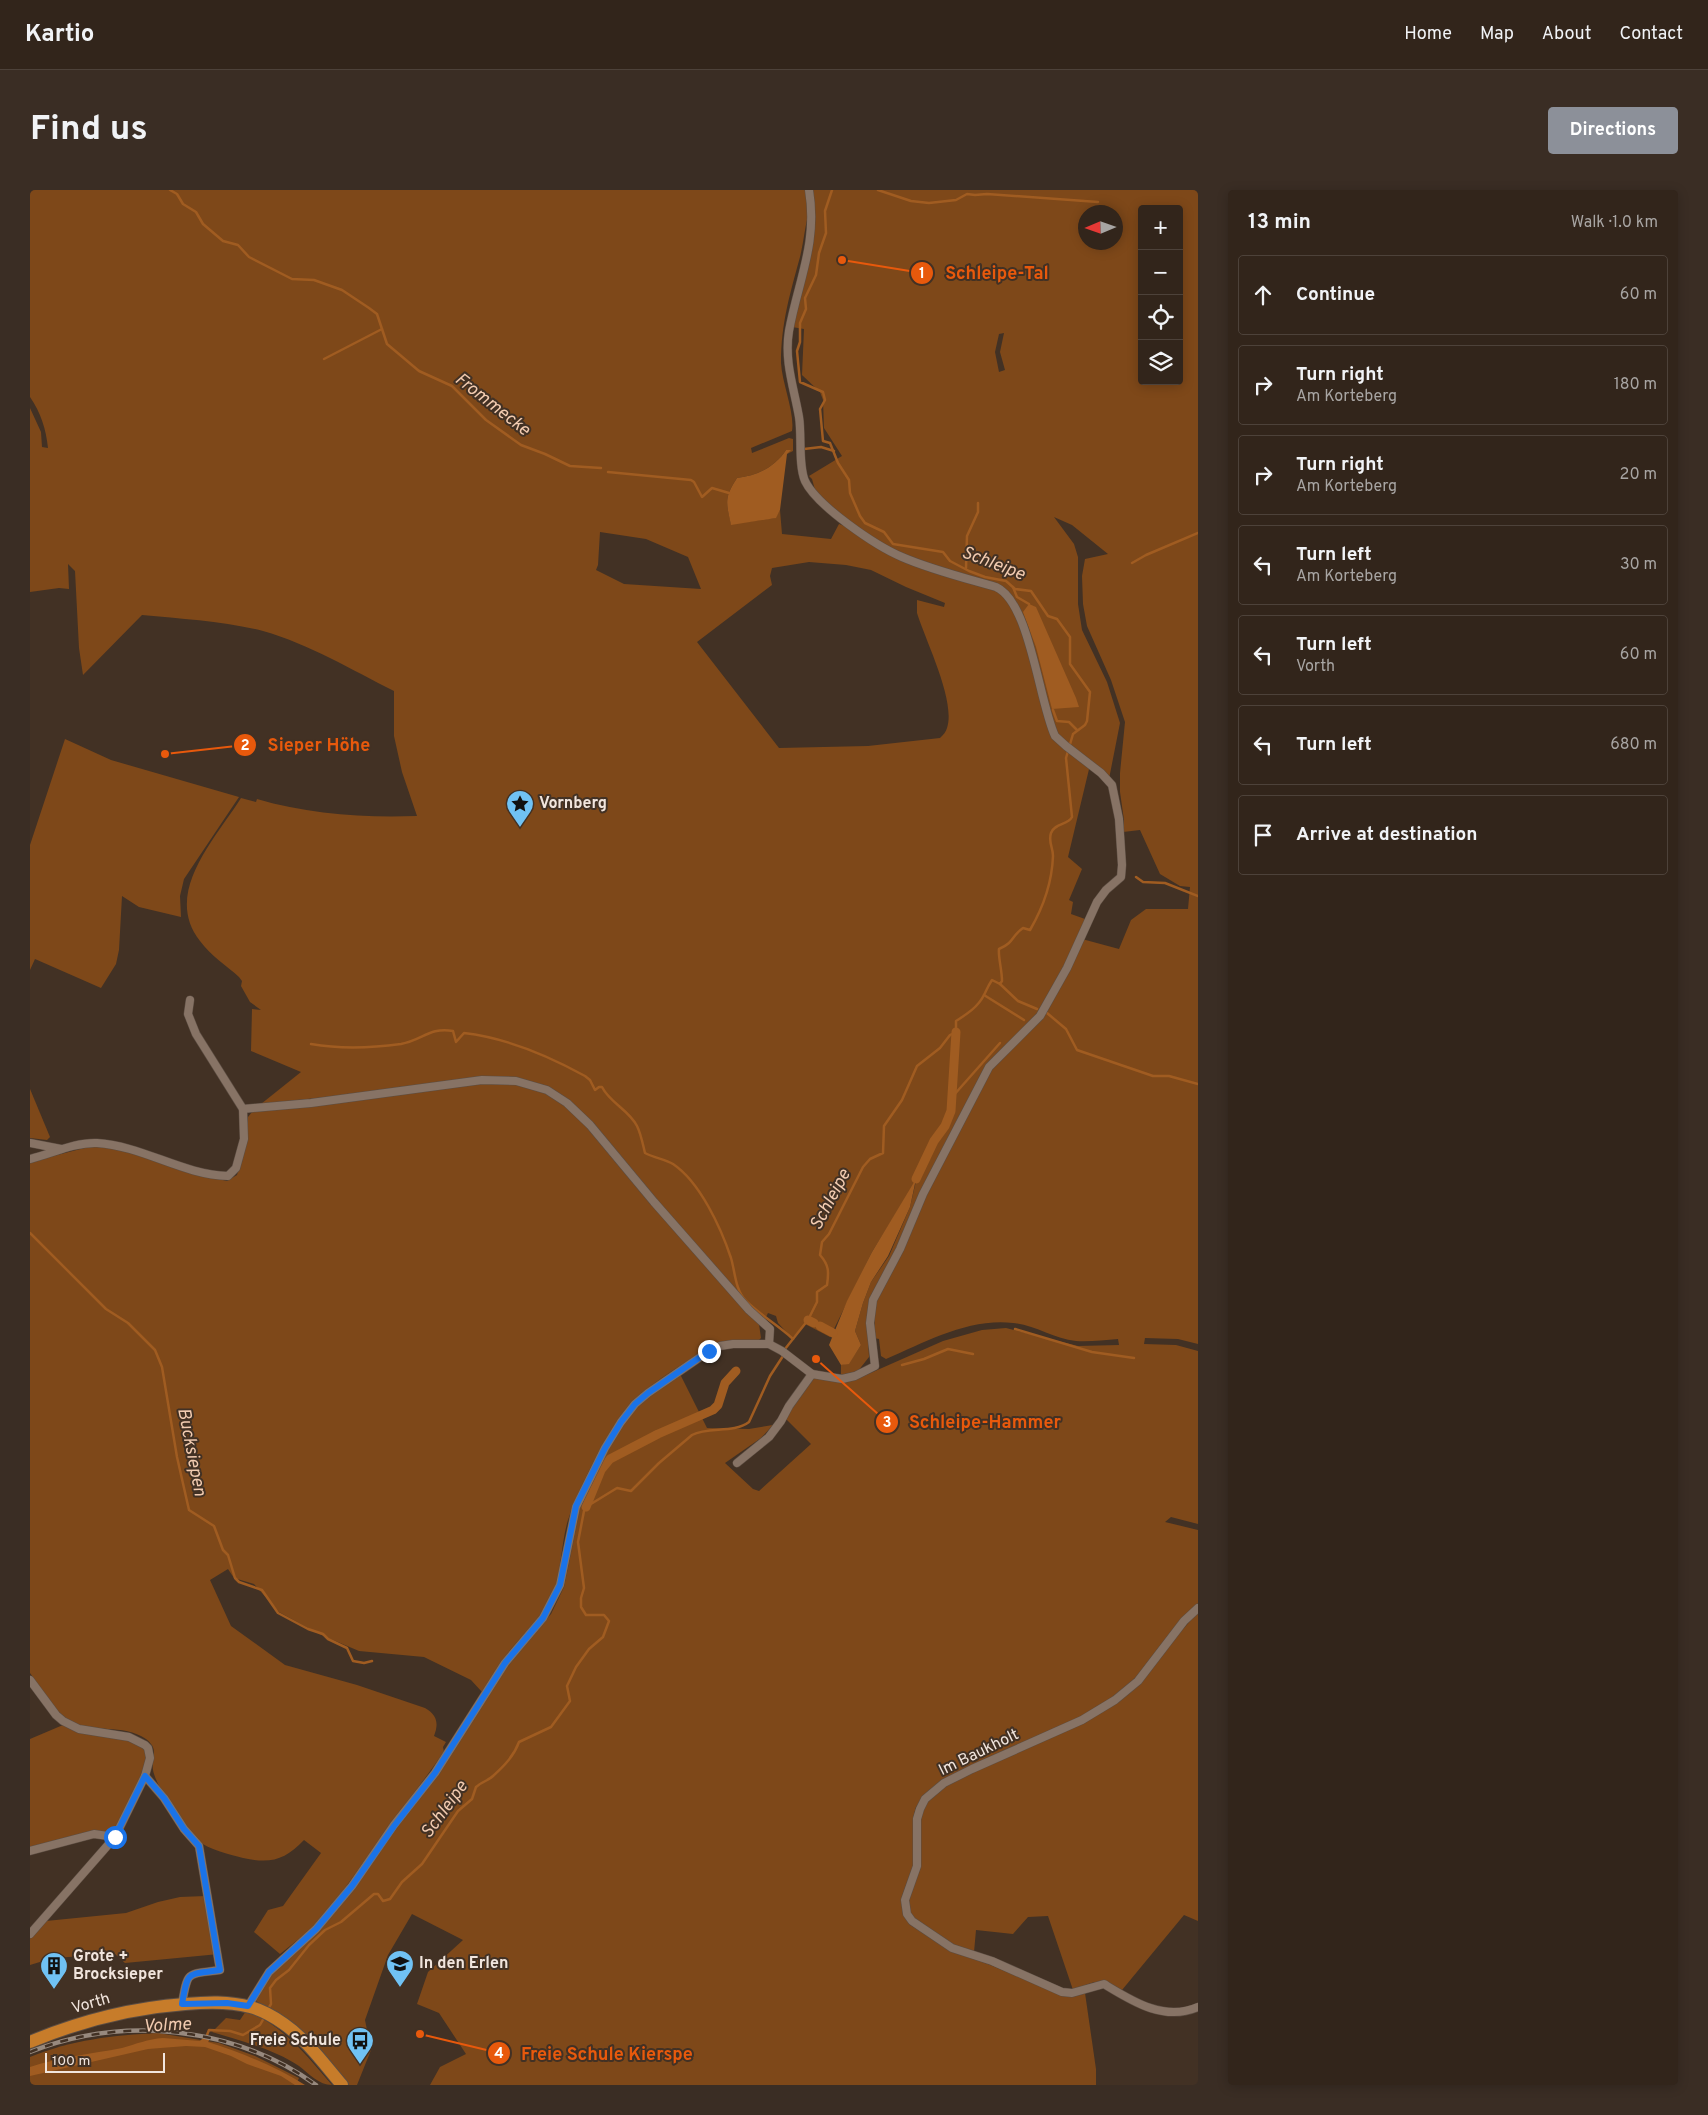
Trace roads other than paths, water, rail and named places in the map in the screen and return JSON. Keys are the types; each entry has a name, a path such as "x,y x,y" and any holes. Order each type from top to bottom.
{"main road":[{"name":"Vorth","path":"30,2042 106,2016 146,2008 182,2004 227,2003 252,2008 285,2025 304,2042 342,2085"}],"street":[{"path":"252,2008 269,1972 316,1929 352,1886 394,1826 435,1773 505,1663 543,1618 560,1585 576,1506 605,1448 635,1404 709,1351 720,1346 769,1344 812,1374 842,1379 855,1376 875,1366 870,1323 873,1300 900,1249 923,1194 989,1066 1040,1016 1067,968 1097,902 1106,890 1121,877 1119,819 1112,784 1055,736 1020,619 1007,594 996,587 901,557 845,521 820,500 804,479 799,417 788,365 787,349 796,299 810,246 812,230 808,190"},
{"path":"30,1159 61,1149 96,1143 145,1154 215,1176 228,1176 236,1168 244,1139 243,1109 214,1066 196,1034 188,1014 190,1000"},
{"path":"243,1109 311,1103 482,1080 516,1081 548,1090 567,1103 590,1125 660,1210 749,1310 770,1329 769,1344"},
{"path":"30,1144 61,1149"},
{"path":"736,1463 769,1437 782,1422 789,1406 812,1374"},
{"name":"Im Baukholt","path":"1198,1608 1184,1621 1138,1682 1115,1700 1082,1720 972,1768 944,1783 925,1799 916,1819 917,1866 905,1900 907,1914 912,1921 952,1948 992,1961 1062,1992 1072,1993 1104,1984 1134,2002 1152,2009 1171,2013 1186,2013 1198,2008"},
{"path":"30,1680 56,1714 70,1725 79,1729 129,1737 145,1745 148,1748 150,1758 145,1776 115,1837 30,1934"},
{"path":"145,1776 164,1798 184,1829 199,1846 220,1970 191,1975 186,1980 182,2004"},
{"path":"30,1851 94,1834 115,1837"}],"waterway":[{"name":"Frommecke","path":"170,190 177,194 183,204 196,212 203,224 223,241 238,245 249,257 292,279 314,280 342,290 369,308 377,314 387,344 419,371 452,386 486,420 521,445 570,466 601,468"},
{"name":"Schleipe","path":"268,2009 271,2004 270,1988 276,1980 289,1970 309,1945 325,1930 341,1922 374,1894 378,1894 383,1901 390,1899 402,1882 422,1864 458,1811 472,1799 476,1787 491,1778 505,1765 519,1742 551,1727 570,1701 567,1686 576,1667 589,1649 603,1637 609,1621 604,1615 586,1615 581,1607 584,1588 578,1542 586,1507 617,1488 631,1491 659,1463 692,1435 699,1432 736,1428 749,1422 770,1376 783,1356 785,1349 808,1320 817,1302 817,1292 827,1285 828,1269 820,1255 822,1242 829,1234 863,1167 870,1159 883,1153 884,1126 902,1100 917,1066 940,1048 950,1035 956,1032 956,1021 979,1003 992,980 1000,984 1002,981 999,949 1008,944 1023,928 1030,930 1035,921 1043,903 1051,876 1053,856 1050,839 1051,833 1055,827 1070,820 1072,817 1066,758 1073,734 1085,725 1087,721 1090,692 1070,664 1070,637 1057,619 1048,616 1031,591 1015,589 1006,581 985,577 969,571 950,561 943,552 893,544 884,532 865,523 850,493 849,480 838,463 830,443 823,441 820,409 825,400 823,392 800,382 797,351 800,342 800,323 806,309 805,298 816,275 819,253 826,233 825,211 832,190"},
{"path":"878,190 911,201 929,203 956,200 967,194 1098,202"},
{"path":"324,359 382,329"},
{"name":"Frommecke","path":"804,449 821,447 834,451"},
{"name":"Frommecke","path":"608,472 691,480 702,497 712,488 729,493"},
{"path":"966,568 967,536 978,512 978,503"},
{"path":"1132,563 1198,533"},
{"path":"1013,587 1017,597 1029,604"},
{"path":"1053,710 1057,721 1069,722 1077,730"},
{"path":"1136,877 1143,882 1165,883 1198,896"},
{"path":"1000,984 1018,1001 1037,1009"},
{"path":"984,995 1024,1020"},
{"path":"1047,1013 1066,1029 1077,1050 1153,1076 1169,1076 1198,1084"},
{"path":"311,1044 344,1047 401,1044 432,1032 445,1030 453,1031 456,1042 464,1033 511,1043 541,1054 585,1076 590,1080 595,1090 602,1087 605,1093 634,1120 640,1132 645,1153 673,1164 692,1182 701,1194 722,1233 742,1297 793,1339"},
{"path":"916,1179 934,1141 945,1126 951,1111 956,1032"},
{"path":"953,1096 1000,1043"},
{"name":"Bucksiepen","path":"30,1233 106,1309 128,1323 155,1350 162,1367 177,1457 189,1510 214,1526 223,1550 228,1555 235,1578 239,1582 262,1590 278,1613 308,1629 323,1634 328,1639 347,1648 353,1661 364,1663 372,1661"},
{"name":"Schleipe","path":"808,1320 814,1323"},
{"path":"820,1326 833,1333"},
{"path":"1015,1329 1092,1352 1134,1358"},
{"path":"902,1365 924,1359 948,1349 973,1354"},
{"path":"586,1507 601,1470 610,1459 658,1434 713,1410 718,1405 725,1383 736,1371"},
{"name":"Schleipe","path":"205,2040 209,2030 230,2031 243,2035 260,2025 265,2016"}],"railway":[{"path":"30,2052 66,2040 102,2033 177,2032 214,2039 250,2050 284,2065 316,2085"}],"place":[{"name":"Schleipe-Tal","path":"842,260"},
{"name":"Sieper Höhe","path":"165,754"},
{"name":"Vornberg","path":"520,828"},
{"name":"Schleipe-Hammer","path":"816,1359"},
{"name":"In den Erlen","path":"400,1988"},
{"name":"Grote + Brocksieper","path":"54,1990"},
{"name":"Freie Schule Kierspe","path":"420,2034"},
{"name":"Freie Schule","path":"360,2065"}],"water label":[{"name":"Volme","path":"167,2026"}]}
